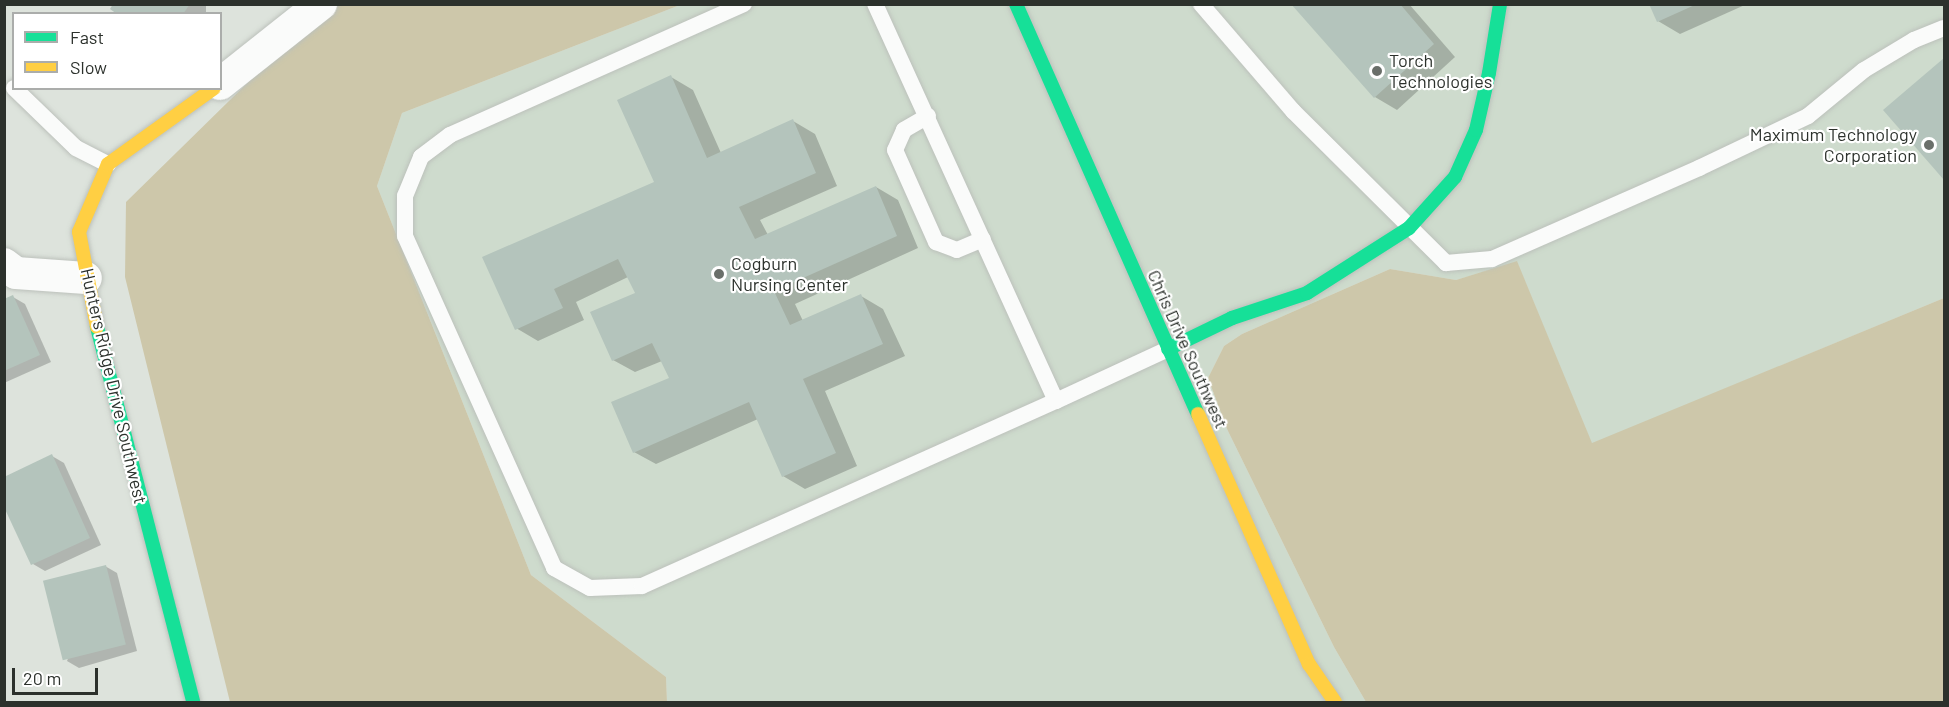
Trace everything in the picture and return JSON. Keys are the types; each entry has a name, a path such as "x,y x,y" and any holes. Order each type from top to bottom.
{"street":[{"path":"222,82 321,4"},
{"name":"Chris Drive Southwest","path":"1016,4 1309,664 1335,702"},
{"path":"1168,349 1232,318 1307,293 1409,228 1455,177 1476,130 1489,73 1500,4"},
{"path":"108,164 211,90"},
{"name":"Hunters Ridge Drive Southwest","path":"108,164 79,232 91,304 193,702"},
{"path":"4,264 16,273 87,278"}],"lane":[{"path":"744,4 450,135 421,157 405,196 405,236 554,568 590,588 642,586 1168,349"},
{"path":"875,4 1056,401"},
{"path":"1201,4 1293,111 1446,263 1492,259 1700,168 1808,116 1864,70 1914,40 1944,28"},
{"path":"16,90 76,148 108,164"},
{"path":"928,116 904,130 895,150 899,160 936,242 957,250 983,239"}],"shaded area":[{"path":"327,5 680,5 402,113 377,186 531,575 666,677 667,702 230,702 125,277 126,202"},
{"path":"680,5 1944,5 1944,298 1592,444 1517,262 1456,280 1390,269 1242,334 1224,346 1208,378 1227,429 1334,647 1366,702 667,702 666,677 531,575 377,186 402,113"},
{"path":"1517,261 1592,443 1944,298 1944,702 1366,702 1334,647 1227,429 1208,378 1224,346 1242,334 1390,269 1456,280"}],"building":[{"path":"113,4 190,4 184,12 114,12 110,9"},
{"name":"Torch Technologies","path":"1291,4 1400,4 1434,44 1374,98"},
{"path":"1649,4 1697,4 1657,22"},
{"name":"Maximum Technology Corporation","path":"1944,58 1944,180 1883,110"},
{"name":"Cogburn Nursing Center","path":"671,75 707,158 793,119 816,173 739,207 755,239 876,186 897,236 774,291 790,325 861,294 883,344 803,379 836,453 782,477 749,402 633,453 611,402 669,378 652,343 612,361 590,312 635,293 618,259 554,289 563,308 515,330 482,257 654,182 617,100"},
{"path":"13,295 40,355 4,371 4,299"},
{"path":"52,454 90,538 31,565 4,507 4,477"},
{"path":"106,565 126,645 63,660 43,581"}],"traffic: fast":[{"path":"1016,4 1198,414"},
{"path":"1168,349 1232,318 1307,293 1409,228 1455,177 1476,130 1489,73 1500,4"},
{"path":"97,327 193,702"}],"traffic: slow":[{"path":"97,327 79,232 108,164 211,90"},
{"path":"1198,414 1309,664 1335,702"}],"place":[{"name":"Torch Technologies","path":"1377,71"},
{"name":"Maximum Technology Corporation","path":"1929,145"},
{"name":"Cogburn Nursing Center","path":"719,274"}]}
